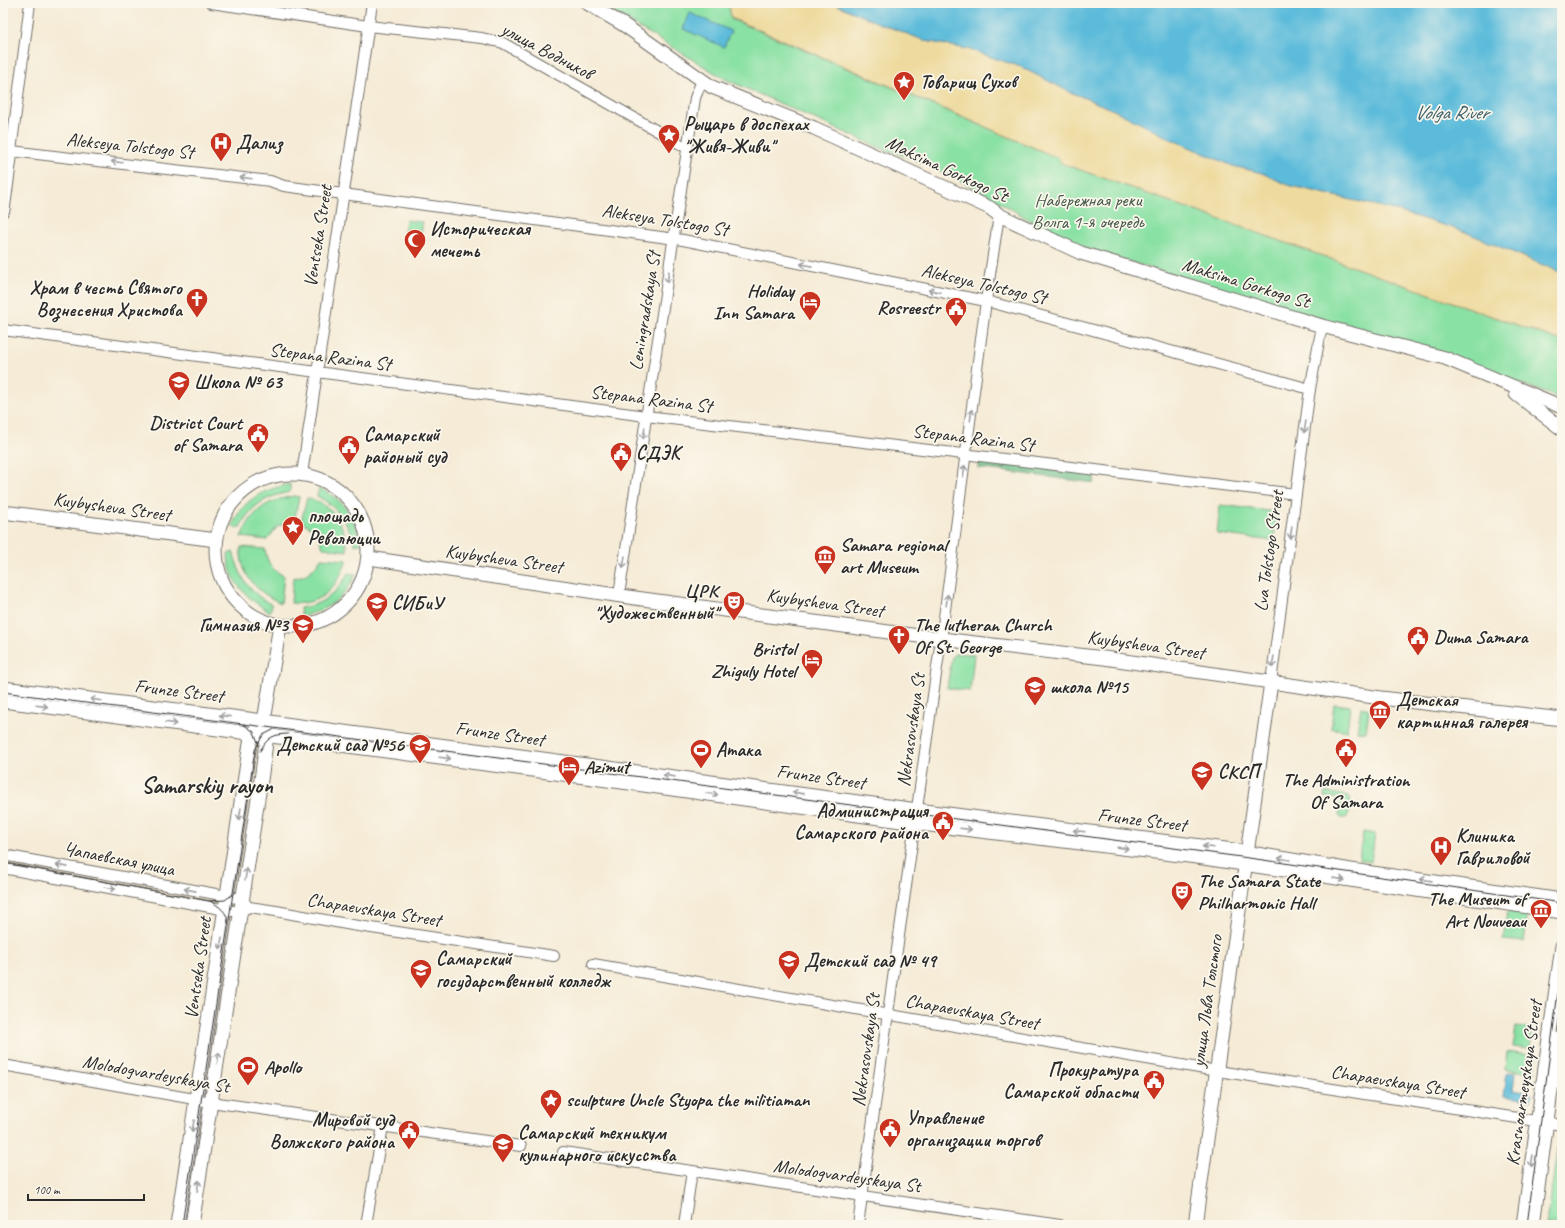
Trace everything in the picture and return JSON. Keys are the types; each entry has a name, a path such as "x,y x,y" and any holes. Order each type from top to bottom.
{"main road":[{"name":"Maksima Gorkogo St","path":"587,3 624,25 712,87 814,128 990,208 999,215 1081,253 1322,326 1444,358 1479,371 1504,384 1562,407"},
{"path":"3,210 7,150"},
{"path":"1504,384 1562,429"},
{"path":"302,474 314,476 340,490 353,504 366,531 369,558 362,582 352,597 339,610 331,616 311,623 294,626 257,618 234,599 219,572 216,540 228,509 239,495 248,488 272,477 302,474"},
{"name":"Kuybysheva Street","path":"3,512 216,540"},
{"name":"Kuybysheva Street","path":"369,558 619,595 941,639 1104,658 1382,698 1562,719"},
{"name":"Ventseka Street","path":"192,1225 244,906 267,735 264,722 280,624"},
{"name":"Lva Tolstogo Street","path":"1246,859 1270,682"},
{"name":"Frunze Street","path":"3,688 264,722 916,816"},
{"name":"Frunze Street","path":"3,701 593,778 916,816 1562,900"},
{"path":"252,734 264,722"},
{"name":"Ventseka Street","path":"177,1225 198,1099 252,734"},
{"name":"Frunze Street","path":"1246,859 1562,912"},
{"name":"улица Льва Толстого","path":"1195,1225 1246,859"},
{"name":"Krasnoarmeyskaya Street","path":"1533,1225 1542,1123 1562,946"},
{"name":"Krasnoarmeyskaya Street","path":"1523,1225 1562,1010"}],"street":[{"path":"7,150 30,3"},
{"name":"улица Водников","path":"211,3 368,26 482,38 503,43 687,148"},
{"name":"Ventseka Street","path":"302,474 372,3"},
{"name":"Leningradskaya St","path":"619,595 695,98 702,80"},
{"name":"Alekseya Tolstogo St","path":"7,150 54,157 60,155 270,181 284,186 674,239 986,301 1310,389"},
{"name":"Nekrasovskaya St","path":"858,1225 999,215"},
{"name":"Lva Tolstogo Street","path":"1270,682 1310,389 1322,326"},
{"name":"Stepana Razina St","path":"3,330 646,416 1296,494"},
{"name":"Чапаевская улица","path":"3,855 227,903"},
{"name":"Чапаевская улица","path":"3,868 227,903"},
{"name":"Chapaevskaya Street","path":"227,903 554,956"},
{"name":"Chapaevskaya Street","path":"593,964 1217,1070 1562,1125"},
{"name":"Molodogvardeyskaya St","path":"3,1065 211,1102 521,1146"},
{"path":"366,1225 383,1126"},
{"name":"Molodogvardeyskaya St","path":"563,1152 1060,1225"},
{"path":"684,1225 692,1171"}],"green space":[{"name":"Набережная реки Волга 1-я очередь","path":"598,3 729,3 731,19 1058,158 1061,163 1562,341 1562,399 1466,363 1081,247 1046,230 1003,204 951,176 895,152 880,148 725,79"},
{"path":"406,220 423,222 421,234 404,232"},
{"path":"980,458 1095,473 1094,483 978,468"},
{"path":"290,484 290,492 273,497 259,504 248,514 239,529 232,526 248,502 271,489"},
{"path":"319,488 336,498 348,510 356,526 361,544 355,545 349,529 341,516 331,505 317,496"},
{"path":"294,496 299,497 294,522 278,526 267,540 241,537 250,520 261,508 275,501"},
{"path":"307,498 324,505 336,517 344,533 347,551 323,548 315,532 309,526 301,522"},
{"path":"1220,505 1277,512 1274,541 1217,534"},
{"path":"241,547 265,549 271,566 284,576 281,603 265,594 252,582 243,566"},
{"path":"233,552 239,570 246,583 264,600 272,605 270,612 247,595 235,581 231,573 228,554"},
{"path":"321,558 347,560 334,586 320,598 302,603 291,603 293,578 310,572"},
{"path":"348,573 356,574 341,597 319,611 301,616 300,608 315,604 328,597 344,580"},
{"path":"957,653 974,655 970,691 947,688 952,656"},
{"path":"1334,704 1350,706 1347,731 1331,728"},
{"path":"1361,707 1369,709 1366,732 1357,731"},
{"path":"1325,792 1349,796 1350,807 1346,818 1341,818 1339,815 1341,799 1324,797"},
{"path":"1363,832 1375,834 1371,862 1359,860"},
{"path":"1509,911 1528,913 1524,942 1503,940 1507,913"},
{"path":"1516,1027 1532,1029 1530,1049 1513,1047"},
{"path":"1507,1052 1537,1056 1535,1074 1505,1069"},
{"path":"1559,1134 1562,1135 1562,1225 1547,1225"}],"sand":[{"path":"729,3 833,3 876,22 926,41 967,49 1021,67 1068,91 1116,111 1171,139 1233,166 1262,173 1288,185 1391,209 1463,231 1562,273 1562,341 1061,163 1058,158 731,18"}],"water":[{"name":"Volga River","path":"833,3 1562,3 1562,273 1463,231 1391,209 1288,185 1262,173 1233,166 1171,139 1116,111 1068,91 1021,67 967,49 926,41 876,22"},
{"path":"690,13 731,31 724,47 683,29"},
{"path":"1507,1072 1515,1073 1513,1090 1531,1093 1530,1100 1504,1096"}],"tram line":[{"path":"3,692 1256,859 1555,902 1562,907"},
{"path":"243,724 254,732 259,745"},
{"path":"182,1225 255,750 263,735 273,730"},
{"path":"260,751 265,743 274,736 288,734"},
{"path":"3,863 210,901 225,900 236,892"},
{"path":"210,901 220,907 225,913 228,923"},
{"path":"1527,1225 1562,962"}],"place":[{"name":"Товарищ Сухов","path":"904,102"},
{"name":"Рыцарь в доспехах \"Живя-Живи\"","path":"669,154"},
{"name":"Дализ","path":"221,162"},
{"name":"Историческая мечеть","path":"415,260"},
{"name":"Храм в честь Святого Вознесения Христова","path":"197,318"},
{"name":"Holiday Inn Samara","path":"810,322"},
{"name":"Rosreestr","path":"956,328"},
{"name":"Школа № 63","path":"179,402"},
{"name":"District Court of Samara","path":"258,454"},
{"name":"Самарский районый суд","path":"349,466"},
{"name":"СДЭК","path":"621,472"},
{"name":"площадь Революции","path":"293,546"},
{"name":"Samara regional art Museum","path":"825,576"},
{"name":"СИБиУ","path":"377,622"},
{"name":"ЦРК \"Художественный\"","path":"734,622"},
{"name":"Гимназия №3","path":"303,644"},
{"name":"The lutheran Church Of St. George","path":"899,656"},
{"name":"Duma Samara","path":"1418,656"},
{"name":"Bristol Zhiguly Hotel","path":"812,680"},
{"name":"школа №15","path":"1035,706"},
{"name":"Детская картинная галерея","path":"1380,730"},
{"name":"Детский сад №56","path":"420,764"},
{"name":"The Administration Of Samara","path":"1346,768"},
{"name":"Атака","path":"701,770"},
{"name":"Azimut","path":"569,786"},
{"name":"СКСП","path":"1202,792"},
{"name":"Администрация Самарского района","path":"943,842"},
{"name":"Клиника Гавриловой","path":"1441,866"},
{"name":"The Samara State Philharmonic Hall","path":"1182,912"},
{"name":"The Museum of Art Nouveau","path":"1541,930"},
{"name":"Детский сад № 49","path":"789,980"},
{"name":"Самарский государственный колледж","path":"421,990"},
{"name":"Apollo","path":"248,1086"},
{"name":"Прокуратура Самарской области","path":"1154,1100"},
{"name":"sculpture Uncle Styopa the militiaman","path":"551,1120"},
{"name":"Управление организации торгов","path":"890,1148"},
{"name":"Мировой суд Волжского района","path":"409,1150"},
{"name":"Самарский техникум кулинарного искусства","path":"503,1164"}],"district":[{"name":"Samarskiy rayon","path":"207,785"}]}
